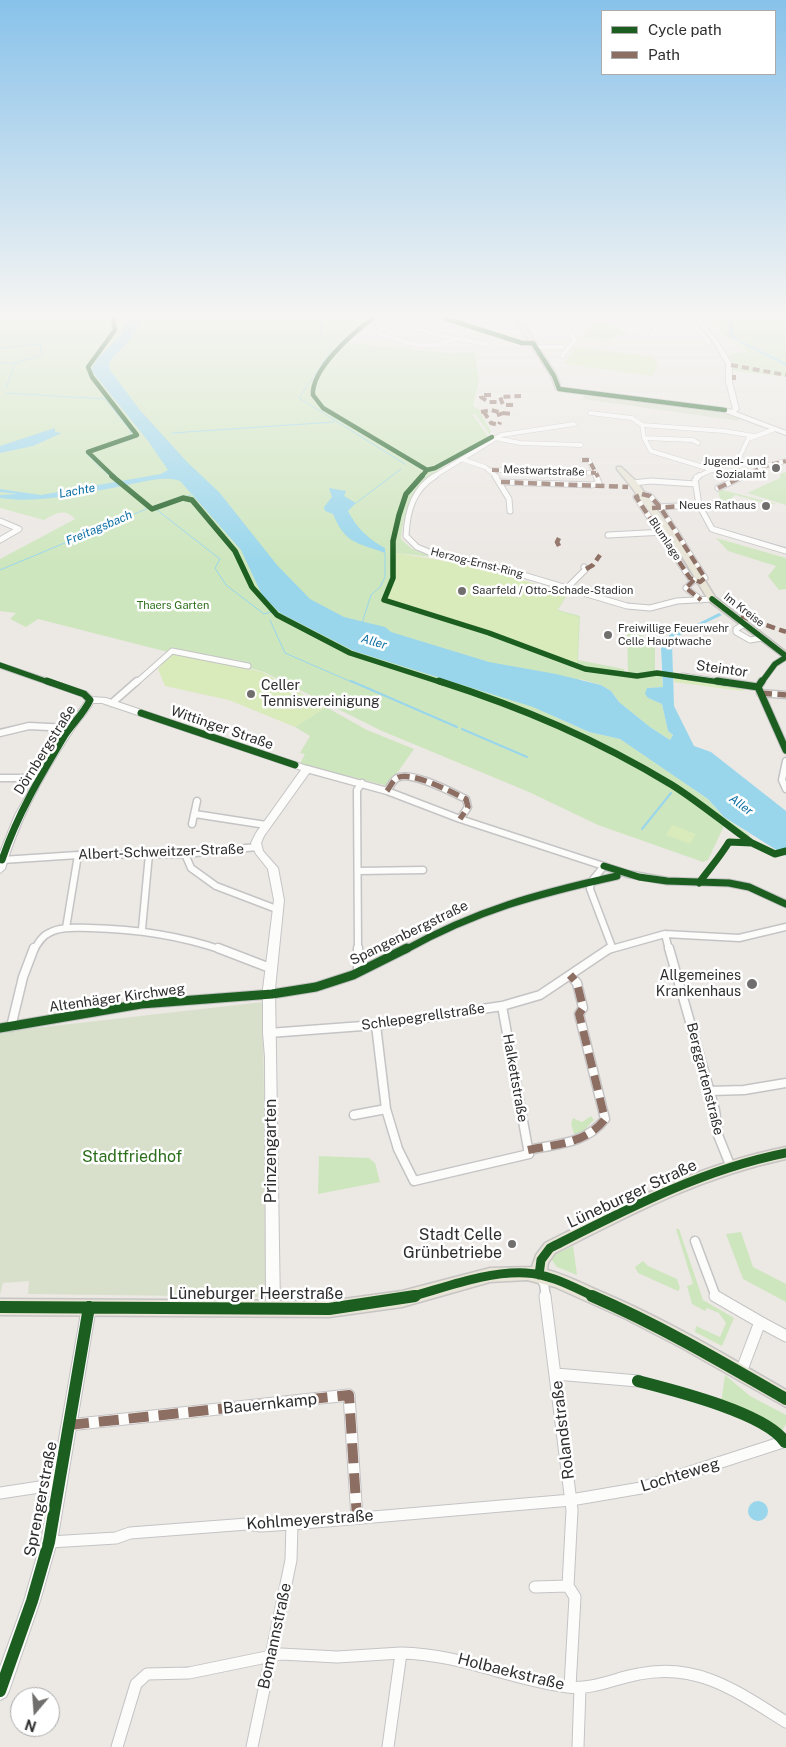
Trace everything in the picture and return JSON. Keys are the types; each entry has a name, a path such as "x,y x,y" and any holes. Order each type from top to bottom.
{"main road":[{"name":"Blumlage","path":"619,468 636,482 642,494 656,508 668,531 692,562 697,581 712,599"},
{"name":"Im Kreise","path":"712,599 726,612 786,656"},
{"name":"Lüneburger Straße","path":"539,1275 541,1260 550,1248 692,1180 730,1165 786,1153"},
{"name":"Lüneburger Heerstraße","path":"0,1306 274,1309 352,1307 402,1299 490,1275 511,1273 539,1275 577,1288 632,1313 741,1372 786,1399"}],"street":[{"path":"638,400 732,412 786,433"},
{"path":"732,412 736,409 734,400"},
{"path":"590,412 596,416 632,418 642,425 717,430 754,436"},
{"name":"Herzog-Ernst-Ring","path":"574,424 510,433 495,438 464,460 431,478 419,490 407,519 405,530 407,538 416,547 428,552 483,563 638,608 650,608 677,601 712,599"},
{"path":"642,425 644,438 651,451 713,470"},
{"path":"775,429 754,436 746,442 739,458 696,477 696,484 699,505 712,529 786,551"},
{"path":"495,438 520,443 581,445"},
{"path":"644,438 671,441 694,440 698,444"},
{"name":"Mestwartstraße","path":"464,460 492,470 596,473"},
{"name":"Mestwartstraße","path":"501,482 596,485 600,481 589,460 582,460"},
{"path":"718,488 766,466 786,461"},
{"path":"492,470 501,482 511,503 510,511"},
{"path":"636,482 696,484"},
{"name":"Blumlage","path":"642,494 636,497 668,531 697,581"},
{"path":"656,508 699,505"},
{"path":"0,521 21,528 0,540"},
{"path":"608,535 668,531"},
{"path":"567,588 586,569 584,567"},
{"path":"697,581 686,588 701,600"},
{"path":"112,703 172,651 248,666"},
{"path":"786,656 775,664 759,690 786,750"},
{"name":"Wittinger Straße","path":"0,665 84,694 90,700 112,703 307,768 387,791 460,819 639,877 667,881 729,883 749,888 786,904"},
{"name":"Steintor","path":"683,676 786,695"},
{"name":"Dörnbergstraße","path":"1,865 12,829 69,728 90,700"},
{"path":"0,733 29,726 69,728"},
{"path":"786,761 782,780 786,789"},
{"path":"257,847 256,840 307,768"},
{"path":"387,791 398,778 406,776 438,786 466,799 468,807 460,819"},
{"path":"0,778 40,778"},
{"path":"358,972 359,871 357,790 362,783"},
{"path":"192,824 198,801"},
{"path":"195,814 266,825"},
{"name":"Albert-Schweitzer-Straße","path":"1,865 78,855 184,854 257,847 276,874 279,910 270,968 269,992"},
{"path":"142,929 149,854"},
{"path":"184,854 194,872 216,886 279,910"},
{"path":"66,928 78,855"},
{"path":"604,866 591,882 590,889 612,948"},
{"path":"359,871 423,870"},
{"name":"Spangenbergstraße","path":"269,992 309,988 338,981 460,920 530,897 617,876"},
{"name":"Schlepegrellstraße","path":"269,1033 376,1025 502,1006 540,995 612,948 665,934 739,938 786,927"},
{"path":"11,1027 20,984 38,944 44,936 53,930 66,928 142,929 198,941 270,968"},
{"name":"Berggartenstraße","path":"665,934 710,1091 715,1110 718,1135 730,1165"},
{"path":"376,1025 386,1109 405,1166 414,1181 529,1154 528,1150 590,1136 600,1128 605,1119 579,1014 583,1008 577,983 570,975"},
{"name":"Altenhäger Kirchweg","path":"0,1028 160,1002 269,992"},
{"name":"Prinzengarten","path":"269,992 274,1309"},
{"name":"Halkettstraße","path":"502,1006 528,1150"},
{"path":"710,1091 744,1090 786,1083"},
{"path":"354,1115 386,1109"},
{"path":"695,1241 715,1296 786,1336"},
{"name":"Rolandstraße","path":"539,1275 544,1284 571,1500 568,1586 575,1597 575,1688 578,1747"},
{"name":"Sprengerstraße","path":"0,1691 32,1601 49,1542 89,1306"},
{"path":"741,1372 760,1322"},
{"path":"556,1374 638,1380"},
{"name":"Bauernkamp","path":"69,1425 349,1395 357,1518"},
{"name":"Lochteweg","path":"571,1500 641,1488 786,1442"},
{"path":"0,1493 59,1484"},
{"name":"Kohlmeyerstraße","path":"49,1542 116,1538 130,1533 247,1524 261,1526 292,1524 571,1500"},
{"name":"Bomannstraße","path":"252,1747 291,1560 292,1524"},
{"path":"535,1587 568,1586"},
{"name":"Holbaekstraße","path":"117,1747 136,1684 148,1674 190,1673 281,1654 337,1657 420,1652 451,1657 538,1682 575,1688 609,1683 638,1674 665,1670 696,1673 721,1683 786,1722"},
{"path":"388,1747 401,1653"}],"green space":[{"name":"Thaers Garten","path":"0,400 475,400 473,406 481,411 491,431 490,435 475,414 472,414 490,439 443,467 420,488 411,502 405,518 401,539 412,549 432,557 396,553 396,578 387,597 392,602 490,632 564,660 557,611 567,593 572,594 567,595 558,610 580,616 578,660 624,669 624,673 628,674 627,627 655,644 655,672 662,676 663,687 647,688 648,698 662,704 668,731 673,735 670,740 650,727 619,702 611,691 601,685 580,679 553,716 589,732 620,739 708,799 724,817 750,835 747,837 675,786 673,789 723,823 724,826 708,860 703,862 598,825 529,792 382,731 264,672 249,668 240,663 241,661 179,651 172,653 38,619 26,627 10,619 16,613 0,611 0,559 75,519 67,514 60,513 44,520 0,508"},
{"path":"587,400 633,400 718,411 739,418 739,421"},
{"path":"786,472 786,505 747,493 780,478 780,474"},
{"path":"715,489 777,504 768,504 735,495 728,502 736,506 721,510 719,508 722,508 722,505 718,503 721,503 717,499 720,499 718,491"},
{"path":"716,538 786,558 786,589 779,590 768,576 776,566 728,551"},
{"name":"Saarfeld / Otto-Schade-Stadion","path":"396,553 469,565 567,593 557,611 579,617 577,664 490,632 391,602 387,597 396,578"},
{"name":"Celler Tennisvereinigung","path":"172,653 262,672 326,707 295,727 229,700 165,686 158,669"},
{"path":"674,677 743,687 743,691 674,682"},
{"path":"326,707 367,730 414,749 388,786 300,764 305,754 300,753 310,736 295,727"},
{"path":"672,825 696,834 690,844 666,835"},
{"name":"Stadtfriedhof","path":"263,1002 266,1292 261,1297 28,1294 29,1281 3,1283 0,1295 0,1032"},
{"path":"591,1116 594,1120 586,1129 581,1133 574,1134 571,1124 573,1118 582,1122"},
{"path":"319,1156 369,1158 375,1163 380,1182 318,1194"},
{"path":"676,1229 679,1229 703,1300 734,1318 722,1346 695,1332 696,1326 720,1337 726,1323 719,1313 707,1308 705,1311 692,1304 687,1286 693,1284"},
{"path":"741,1232 753,1267 786,1284 786,1302 743,1279 726,1234"},
{"path":"573,1246 577,1275 557,1267 551,1259 552,1256"},
{"path":"643,1261 648,1266 677,1279 680,1288 678,1291 638,1273 635,1267"},
{"path":"725,1375 750,1396 786,1415 786,1424 781,1433 750,1414 721,1403"}],"water":[{"path":"115,400 132,400 187,462 219,492 277,565 310,599 344,617 385,627 391,632 489,662 556,674 601,685 611,691 619,702 650,727 670,740 673,735 668,731 662,704 648,698 645,694 647,688 663,687 661,648 664,640 672,633 691,627 719,613 722,615 676,637 672,643 674,706 694,746 711,752 786,811 786,856 724,817 708,799 620,739 589,732 533,707 354,651 280,613 262,595 241,550 180,481 174,479 152,480 46,499 0,498 0,495 18,494 0,492 0,489 41,495 161,474 168,470 148,441"},
{"path":"55,428 55,432 62,433 33,446 0,453 0,446"},
{"path":"329,488 346,491 344,496 356,503 348,511 351,517 368,537 385,548 385,553 353,541 343,532 333,514 325,511 324,507 332,497"},
{"path":"758,1501 765,1504 768,1511 765,1518 758,1521 751,1518 748,1511 751,1504"}],"waterway":[{"path":"105,400 130,430 131,436"},
{"path":"301,400 405,464"},
{"path":"172,433 334,422"},
{"path":"91,452 132,439"},
{"path":"87,454 116,482"},
{"path":"356,503 401,469"},
{"name":"Freitagsbach","path":"0,570 151,507 191,495"},
{"path":"157,510 220,559 215,568 226,585 264,614 278,610"},
{"path":"362,623 371,595 380,587 385,577 385,553"},
{"path":"270,620 285,653 354,683"},
{"path":"351,681 457,727"},
{"path":"462,729 527,757"},
{"path":"642,829 671,793"}],"marked path":[{"path":"485,400 489,402 501,402"},
{"path":"501,400 503,405 513,405"},
{"path":"481,412 491,410 503,413 495,416"},
{"path":"484,412 491,423 499,425 500,422"},
{"path":"503,413 514,414"},
{"path":"582,460 589,460 598,477"},
{"path":"718,488 765,466 786,461"},
{"path":"492,470 596,473"},
{"path":"501,482 628,487"},
{"path":"642,494 650,496 660,507 705,578 700,582 690,578 636,497 642,494"},
{"path":"652,508 699,505"},
{"path":"559,538 557,542 559,546"},
{"path":"586,569 593,565 600,555"},
{"path":"694,580 686,588 701,600"},
{"path":"741,616 786,632"},
{"path":"760,693 786,695"},
{"path":"387,791 397,778 411,777 421,780 466,799 468,807 460,819"},
{"path":"528,1150 571,1142 591,1134 605,1119 579,1014 583,1008 577,983 570,975"},
{"path":"69,1425 349,1395 357,1518"}],"cycle path":[{"path":"109,400 137,435 88,452 124,487 152,509 183,498 192,500 235,551 252,587 277,615 350,653 489,697 561,725 598,743 673,786 752,843"},
{"path":"315,400 323,408 427,470"},
{"path":"642,400 725,410"},
{"path":"427,470 435,468 492,437"},
{"path":"427,470 406,494 399,515 393,541 393,578 384,596 384,600 489,633 585,669 637,676 657,673 758,687"},
{"path":"712,599 786,656"},
{"path":"786,657 775,664 758,687 786,750"},
{"path":"0,665 84,694 90,700 68,731 30,794 14,826 2,860"},
{"path":"141,713 295,765"},
{"path":"699,883 710,867 716,863 729,842 752,843 775,854 786,851"},
{"path":"604,866 639,877 667,881 729,883 749,887 786,904"},
{"path":"0,1028 141,1004 272,994 316,987 369,968 445,928 479,913 537,895 617,876"},
{"path":"539,1275 541,1260 550,1248 635,1205 724,1168 786,1153"},
{"path":"0,1307 329,1309 402,1299 490,1275 527,1273 556,1280 632,1313 688,1342 786,1399"},
{"path":"0,1691 32,1601 49,1542 89,1307"},
{"path":"638,1381 694,1396 730,1409 781,1436 785,1442"}],"place":[{"name":"Jugend- und Sozialamt","path":"776,468"},
{"name":"Neues Rathaus","path":"766,506"},
{"name":"Saarfeld / Otto-Schade-Stadion","path":"462,591"},
{"name":"Freiwillige Feuerwehr Celle Hauptwache","path":"608,635"},
{"name":"Celler Tennisvereinigung","path":"251,694"},
{"name":"Allgemeines Krankenhaus","path":"752,984"},
{"name":"Stadt Celle Grünbetriebe","path":"512,1244"}],"water label":[{"name":"Lachte","path":"77,491"},
{"name":"Aller","path":"374,642"},
{"name":"Aller","path":"741,805"}]}
